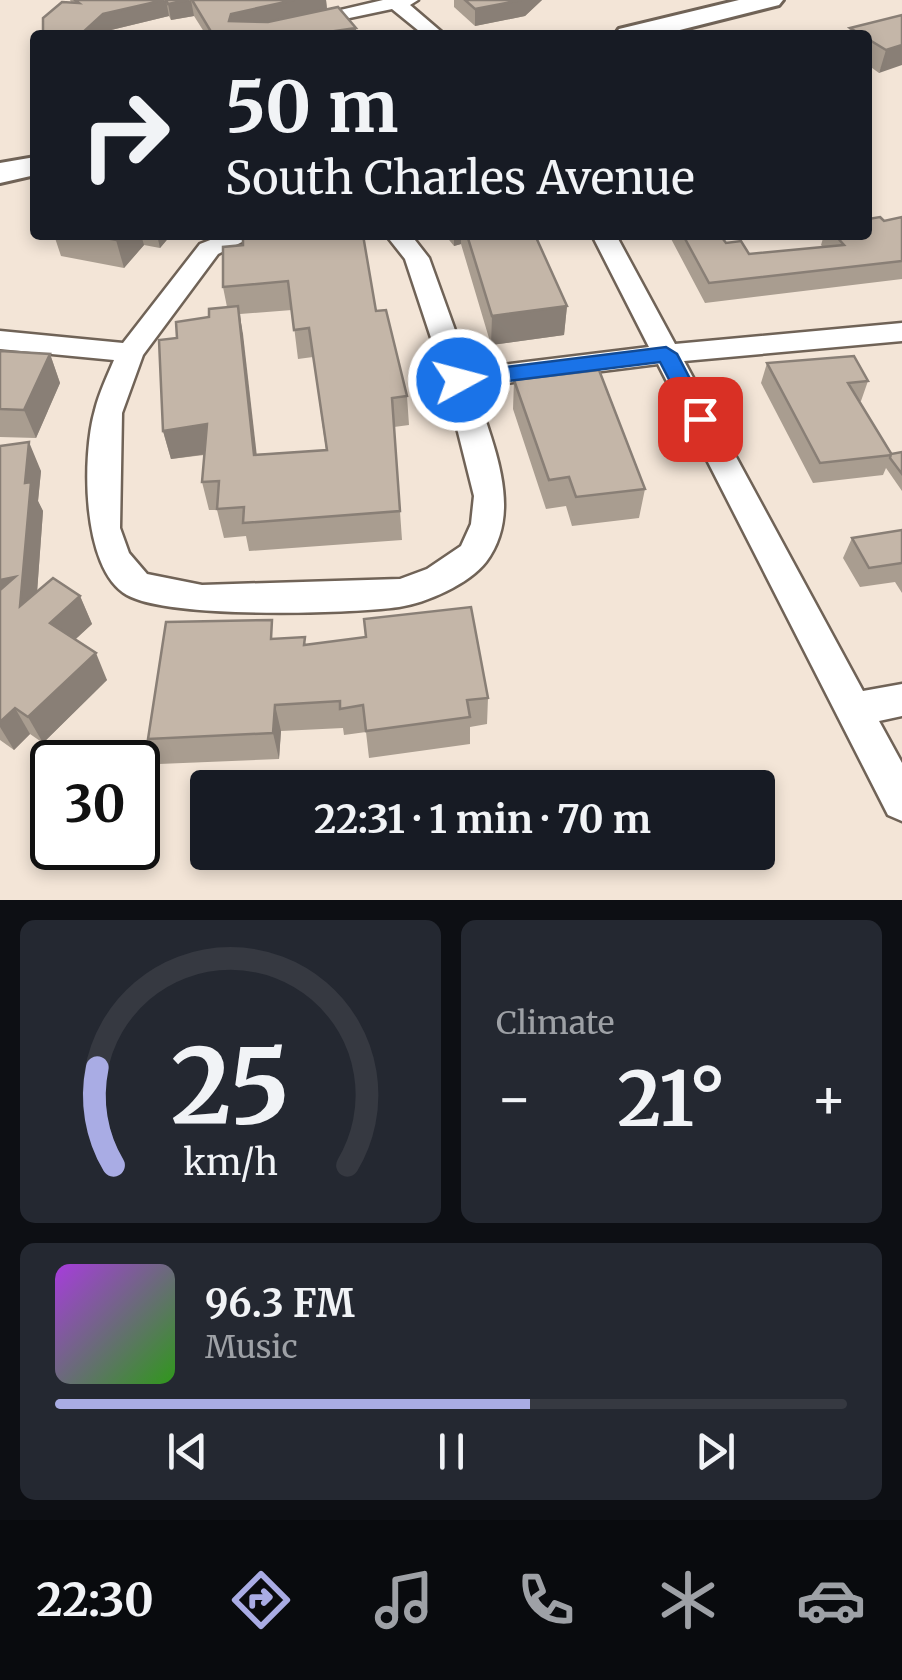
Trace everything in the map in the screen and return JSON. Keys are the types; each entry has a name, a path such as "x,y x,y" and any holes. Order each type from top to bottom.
{"main road":[{"path":"648,30 770,0"},
{"path":"0,173 30,167"}],"street":[{"path":"266,30 399,1 431,30"},
{"path":"232,240 209,249 199,260 130,353 108,413 104,528 108,546 136,584 202,600 401,594 439,579 473,556 487,524 490,496 459,380 417,258 402,240"},
{"path":"607,240 902,802"},
{"path":"459,380 666,354 902,332"},
{"path":"0,340 130,353"},
{"path":"854,710 902,700"}],"building":[{"path":"75,0 164,0 103,14 85,30 43,30 43,18 62,2 79,3"},
{"path":"192,0 294,0 231,14 229,21 268,22 338,7 356,28 342,30 210,30"},
{"path":"465,0 521,0 475,9"},
{"path":"902,15 902,45 886,50 872,41 872,30 850,28"},
{"path":"880,217 884,221 902,217 902,261 709,283 686,240 741,241 749,254 844,245 840,240 872,240 872,218"},
{"path":"243,240 364,240 376,311 386,310 407,396 392,398 400,511 243,523 244,507 217,509 219,481 202,482 207,424 163,431 159,340 177,338 176,322 209,317 209,309 238,306 254,455 327,450 309,328 294,330 288,281 223,287 223,247 243,245"},
{"path":"469,240 537,240 567,306 492,316"},
{"path":"0,351 50,354 24,410 0,409"},
{"path":"854,356 868,381 848,383 892,455 820,463 767,363"},
{"path":"599,370 645,489 576,497 569,477 549,480 514,380"},
{"path":"29,442 25,483 31,482 20,606 53,578 80,596 50,623 96,653 28,717 15,708 0,722 0,590 15,577 0,580 0,446"},
{"path":"902,452 902,474 890,458 891,454"},
{"path":"902,530 902,563 869,568 852,538"},
{"path":"471,607 488,698 467,700 470,717 366,731 363,705 340,709 340,701 275,705 273,733 148,739 166,622 272,620 271,639 305,637 304,645 366,637 364,619"}],"route":[{"path":"459,380 666,354 700,419"}]}
